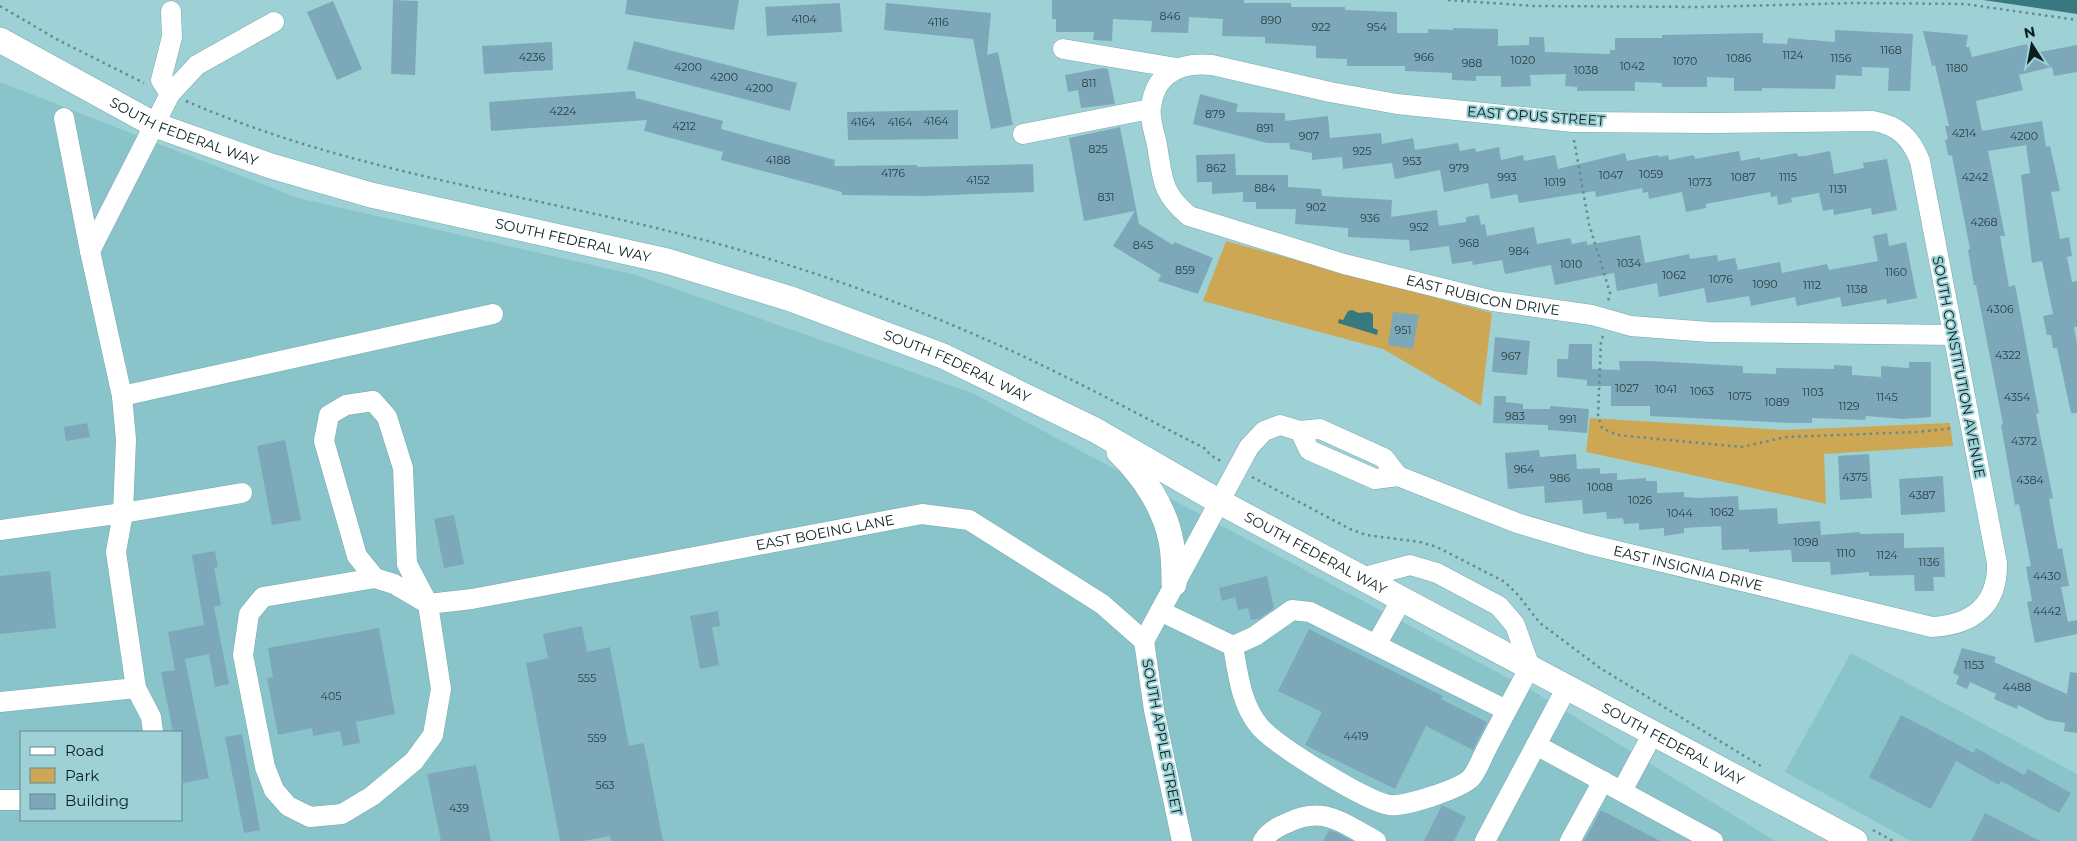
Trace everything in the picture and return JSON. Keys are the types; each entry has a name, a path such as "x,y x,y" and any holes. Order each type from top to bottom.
{"main road":[{"name":"SOUTH FEDERAL WAY","path":"0,40 155,125 271,166 371,195 666,261 791,300 943,356 1095,430 1218,501 1653,733 1861,834"},
{"path":"1095,430 1134,466 1155,499 1172,541 1174,584"}],"street":[{"path":"170,94 161,80 172,37 171,11"},
{"path":"90,252 170,94 197,65 274,22"},
{"path":"1063,49 1178,68"},
{"name":"EAST OPUS STREET","path":"1178,68 1194,63 1212,64 1330,92 1396,104 1573,122 1873,121 1886,123 1898,129"},
{"name":"EAST RUBICON DRIVE","path":"1178,68 1163,78 1155,90 1150,109 1164,186 1173,202 1189,216 1344,264 1493,301 1592,315 1631,326 1709,332 1952,335"},
{"path":"1023,134 1150,109"},
{"path":"64,118 90,252 122,396 126,440 123,513 116,552 136,688 151,717 153,731"},
{"name":"SOUTH CONSTITUTION AVENUE","path":"1898,129 1913,144 1920,161 1997,563 1998,578 1982,609"},
{"path":"122,396 493,314"},
{"path":"375,578 357,556 324,441 330,415 346,405 372,401 388,417 403,468 407,564 428,604 441,689 433,736 414,761 372,796 342,814 310,817 288,806 274,790 265,768 243,655 249,614 263,597 375,578 394,584 428,604"},
{"name":"EAST INSIGNIA DRIVE","path":"1218,501 1250,447 1264,431 1280,425 1300,431 1309,450 1375,479 1398,476 1517,522 1588,544 1932,627 1952,626 1968,619 1982,609"},
{"path":"0,530 123,513 242,493"},
{"name":"SOUTH APPLE STREET","path":"1182,841 1154,710 1144,641 1218,501"},
{"name":"EAST BOEING LANE","path":"428,604 472,599 922,514 969,520 1102,604 1144,641"},
{"path":"1233,646 1242,694 1260,727 1290,750 1354,791 1389,805 1408,805 1440,793 1470,778 1530,667 1515,625 1499,606 1445,577 1410,565 1361,578"},
{"path":"1376,645 1402,599"},
{"path":"1160,610 1233,646"},
{"path":"1233,646 1255,636 1292,610 1310,612 1506,710"},
{"path":"1486,841 1567,687"},
{"path":"0,702 136,688"},
{"path":"1622,791 1653,733"},
{"path":"1536,745 1713,841"},
{"path":"1570,841 1603,781"},
{"path":"0,800 20,800"},
{"path":"1263,841 1267,835 1281,825 1313,814 1327,816 1376,841"}],"path":[{"path":"1448,0 1534,6 1701,7 1855,3 1965,4 2077,20"},
{"path":"1574,134 1589,224 1610,293 1607,306"},
{"path":"1604,333 1601,341 1598,416 1602,428 1617,435 1741,447 1786,437 1918,432 1958,428"},
{"path":"1260,482 1350,529 1366,535 1420,542 1437,547 1505,582 1540,623 1600,668 1766,769"},
{"path":"1861,834 1893,841"}],"shaded area":[{"path":"1983,0 2077,0 2077,14"},
{"path":"0,82 298,198 636,275 972,393 1538,694 1775,841 0,841"},
{"path":"1352,310 1359,313 1369,312 1373,314 1373,328 1378,330 1377,335 1338,323 1339,319 1343,320 1348,311"},
{"path":"1851,653 2077,774 2077,841 1911,841 1785,772"}],"green space":[{"path":"1226,241 1492,313 1481,406 1383,349 1203,301"},
{"path":"1590,418 1784,430 1950,423 1953,446 1824,454 1826,504 1586,452"}],"building":[{"path":"393,0 418,1 415,75 391,74"},
{"path":"627,0 739,0 734,30 625,14"},
{"path":"1052,0 1244,0 1244,3 1291,3 1291,7 1345,7 1345,10 1397,12 1397,33 1428,33 1428,29 1453,30 1453,28 1498,29 1498,46 1529,45 1529,37 1544,37 1545,52 1610,54 1610,50 1615,50 1615,38 1662,38 1662,35 1763,33 1763,43 1787,44 1788,38 1835,42 1835,30 1913,34 1910,91 1888,91 1889,68 1862,67 1862,76 1836,75 1835,89 1762,88 1762,91 1734,91 1734,78 1707,77 1707,87 1662,87 1662,83 1635,82 1635,91 1577,91 1577,87 1565,86 1566,74 1530,75 1531,86 1501,87 1501,76 1476,76 1476,81 1452,80 1452,73 1405,71 1405,66 1347,66 1347,59 1316,58 1316,46 1265,43 1265,37 1222,36 1223,19 1189,17 1188,33 1151,32 1152,21 1113,19 1112,41 1093,40 1094,32 1056,32 1056,19 1052,19"},
{"path":"333,1 362,69 337,80 307,12"},
{"path":"840,3 842,32 767,36 765,7"},
{"path":"886,3 991,13 987,55 998,52 1013,125 991,129 973,39 884,30"},
{"path":"1923,31 1968,35 1966,47 1969,47 1972,57 2027,44 2029,54 2077,45 2077,72 2054,76 2052,67 2019,75 2023,90 1976,101 1982,131 2042,121 2046,147 2050,146 2060,191 2051,192 2060,239 2069,237 2072,256 2067,257 2072,282 2077,281 2077,327 2074,327 2077,344 2077,413 2071,413 2057,348 2053,348 2051,335 2047,335 2043,316 2053,314 2042,261 2032,263 2021,175 2030,173 2026,145 1988,151 2005,236 2000,236 2009,287 2015,285 2039,413 2036,414 2053,498 2049,499 2058,549 2062,548 2069,586 2061,587 2068,622 2077,620 2077,634 2035,643 2027,602 2032,601 2026,567 2031,566 2019,504 2015,505 2001,425 2003,424 1976,285 1974,285 1968,250 1970,249 1952,156 1948,155 1945,140 1948,139 1945,126 1949,126 1935,65 1932,66"},
{"path":"634,41 797,83 790,111 627,69"},
{"path":"552,42 553,70 484,74 482,46"},
{"path":"1103,68 1108,69 1115,104 1081,108 1078,90 1068,92 1065,75"},
{"path":"635,91 636,98 723,121 721,129 835,160 834,166 917,165 917,167 1033,164 1034,192 923,196 842,195 842,192 721,160 723,152 644,131 647,120 491,131 489,102"},
{"path":"1200,94 1238,104 1236,112 1285,113 1285,121 1328,116 1330,138 1381,133 1382,144 1413,138 1415,150 1458,143 1460,151 1475,148 1476,152 1499,147 1501,160 1523,155 1524,161 1555,155 1558,169 1625,153 1627,161 1658,155 1659,157 1668,155 1669,160 1694,155 1695,159 1739,151 1741,161 1760,157 1760,160 1797,153 1798,156 1805,156 1830,151 1834,174 1864,168 1863,163 1887,159 1897,210 1872,215 1871,208 1834,215 1833,209 1823,211 1819,193 1791,198 1792,202 1778,205 1777,196 1771,197 1770,192 1706,204 1706,208 1686,212 1682,192 1649,199 1648,192 1643,193 1642,188 1596,197 1595,191 1519,203 1517,194 1491,199 1488,183 1444,192 1440,170 1395,179 1392,163 1343,169 1342,157 1312,160 1312,153 1290,149 1289,143 1267,143 1193,124"},
{"path":"958,110 958,139 848,140 847,112"},
{"path":"1120,127 1139,224 1173,245 1174,242 1213,258 1198,294 1158,281 1161,275 1113,246 1135,211 1084,221 1069,138"},
{"path":"1235,154 1236,175 1288,175 1288,187 1321,189 1322,196 1392,200 1391,217 1437,210 1439,226 1466,222 1466,217 1479,215 1481,225 1485,224 1487,236 1534,227 1537,244 1570,238 1572,244 1587,241 1587,245 1640,235 1645,263 1689,254 1690,259 1717,255 1718,261 1735,258 1738,270 1780,262 1782,273 1827,264 1829,270 1878,261 1873,236 1887,233 1889,246 1906,242 1917,298 1887,304 1886,299 1842,307 1840,297 1797,306 1795,297 1751,306 1749,296 1707,303 1704,288 1659,297 1657,283 1617,291 1614,273 1555,285 1551,265 1505,274 1502,260 1473,265 1472,261 1452,264 1449,246 1410,251 1409,240 1348,237 1348,228 1295,224 1296,209 1256,209 1256,202 1243,202 1243,192 1212,194 1212,182 1197,182 1196,155"},
{"path":"1393,312 1419,315 1413,349 1388,345"},
{"path":"1495,337 1530,341 1527,375 1492,372"},
{"path":"1569,344 1592,344 1592,369 1620,370 1619,361 1649,361 1743,366 1743,373 1776,374 1776,368 1834,369 1834,365 1852,366 1852,375 1881,377 1881,366 1909,368 1909,362 1931,362 1931,417 1903,419 1866,416 1865,420 1812,418 1812,423 1792,423 1650,416 1650,406 1611,406 1611,386 1587,386 1587,380 1557,377 1557,359 1568,359"},
{"path":"1494,396 1506,396 1506,402 1523,404 1523,409 1550,409 1550,406 1589,409 1587,433 1548,430 1548,425 1493,423"},
{"path":"87,423 90,437 66,441 64,427"},
{"path":"285,440 301,520 272,525 257,446"},
{"path":"1539,450 1540,457 1576,454 1577,469 1600,468 1600,474 1617,473 1617,480 1646,478 1646,481 1657,481 1657,493 1684,492 1684,497 1697,498 1738,496 1739,510 1777,508 1778,524 1820,521 1821,535 1860,532 1860,534 1904,533 1904,548 1944,547 1945,577 1933,577 1934,591 1915,591 1914,575 1869,576 1869,572 1831,575 1830,562 1792,562 1791,550 1749,552 1749,549 1722,550 1721,526 1684,528 1684,533 1664,536 1664,528 1639,530 1639,523 1624,524 1623,518 1607,519 1606,512 1583,514 1582,500 1545,503 1544,486 1508,489 1505,453"},
{"path":"1869,454 1872,498 1840,500 1838,456"},
{"path":"1943,476 1945,512 1901,515 1899,479"},
{"path":"454,515 464,564 444,568 434,519"},
{"path":"215,551 218,567 214,568 221,605 214,607 229,684 215,687 209,654 185,659 209,778 183,783 182,731 173,731 161,672 175,670 168,632 204,625 192,555"},
{"path":"50,571 56,628 0,634 0,576"},
{"path":"1267,576 1274,608 1259,619 1251,620 1248,608 1238,610 1235,597 1222,601 1219,588"},
{"path":"718,611 720,626 712,627 719,665 700,669 690,616"},
{"path":"582,626 587,652 610,647 629,746 644,743 663,841 611,841 610,836 583,841 560,841 526,663 548,658 543,634"},
{"path":"379,628 395,714 356,722 360,743 343,746 340,731 313,736 312,728 278,735 267,678 273,677 268,648"},
{"path":"1309,629 1443,696 1441,699 1487,722 1473,750 1426,726 1395,789 1305,745 1322,712 1278,691"},
{"path":"1962,648 1996,657 1994,662 2067,694 2070,672 2077,673 2077,733 2064,731 2065,723 2047,720 2018,705 2017,709 1994,699 1996,694 1970,682 1967,689 1956,684 1959,676 1953,673"},
{"path":"1901,715 1974,753 1976,748 2024,775 2028,769 2071,793 2059,813 2001,781 1999,785 1956,761 1931,809 1869,777"},
{"path":"242,734 260,830 244,833 225,737"},
{"path":"476,765 491,841 441,841 427,774"},
{"path":"1442,805 1466,817 1454,841 1424,841"},
{"path":"1601,810 1660,841 1584,841"},
{"path":"1985,813 2040,841 1971,841"},
{"path":"1329,830 1338,833 1352,841 1323,841"}]}
